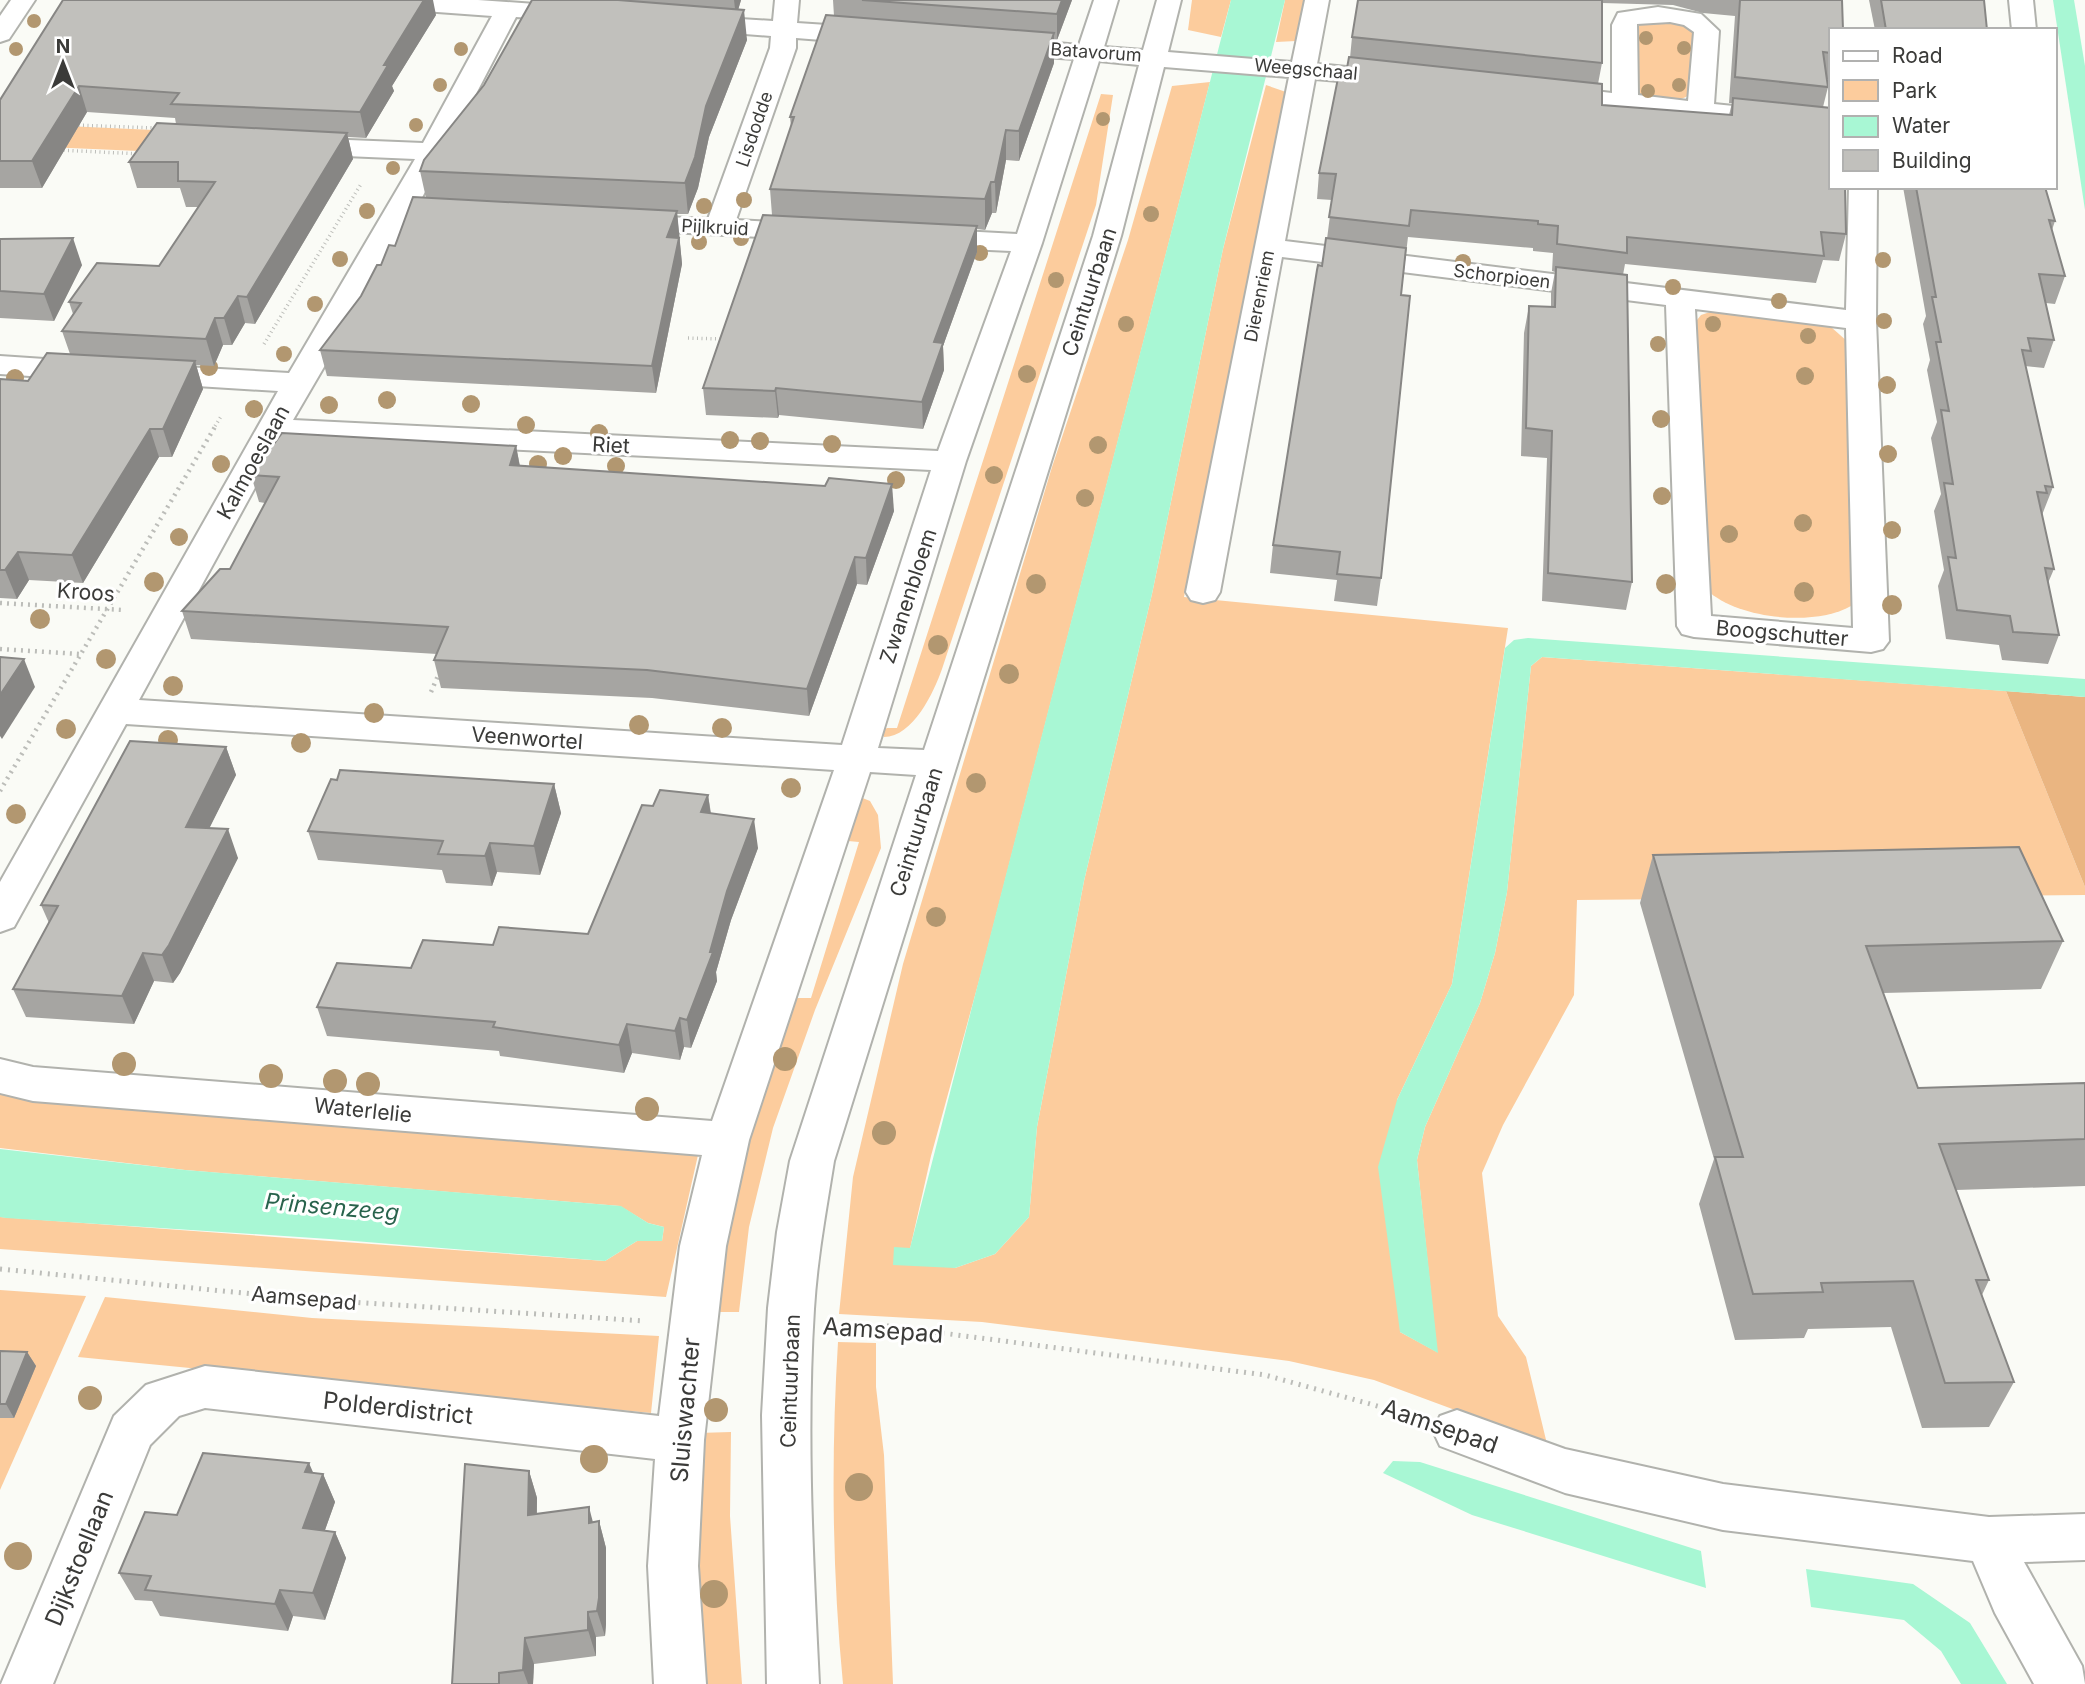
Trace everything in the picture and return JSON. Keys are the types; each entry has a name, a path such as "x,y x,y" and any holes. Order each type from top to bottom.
{"street":[{"path":"0,34 23,0"},
{"path":"369,0 601,16"},
{"name":"Lisdodde","path":"719,228 783,48 787,0"},
{"name":"Zwanenbloem","path":"727,1140 856,760 950,461 1028,243 1106,0"},
{"name":"Ceintuurbaan","path":"793,1684 788,1573 791,1325 796,1256 812,1161 1107,236 1169,0"},
{"name":"Dierenriem","path":"1203,592 1268,247 1295,67 1317,0"},
{"path":"2021,0 2024,28"},
{"name":"Kalmoeslaan","path":"0,917 298,383 415,212 433,152 508,9"},
{"path":"1625,102 1624,25 1627,18 1653,15 1689,18 1700,22 1707,31 1700,110"},
{"path":"667,21 893,38"},
{"name":"Batavorum","path":"974,43 1153,56"},
{"name":"Weegschaal","path":"1153,56 1426,81"},
{"path":"1521,91 1829,124"},
{"path":"271,145 433,152"},
{"name":"Boogschutter","path":"1680,299 1694,626 1871,640 1861,321 1863,189"},
{"name":"Pijlkruid","path":"595,221 840,234"},
{"path":"894,236 1028,243"},
{"name":"Schorpioen","path":"1268,247 1861,321"},
{"path":"0,365 298,383"},
{"name":"Riet","path":"272,428 950,461"},
{"name":"Veenwortel","path":"116,711 937,764"},
{"name":"Waterlelie","path":"0,1076 33,1084 727,1140"},
{"name":"Sluiswachter","path":"680,1684 673,1566 680,1440 703,1246 727,1140"},
{"name":"Polderdistrict","path":"131,1431 163,1400 205,1387 680,1440"},
{"name":"Dijkstoellaan","path":"27,1684 131,1431"},
{"name":"Aamsepad","path":"1457,1431 1565,1471 1723,1507 1989,1540 2085,1536"},
{"path":"1989,1540 2013,1596 2063,1684"}],"path":[{"path":"66,124 159,128"},
{"path":"0,791 242,380 382,149"},
{"path":"55,150 150,154"},
{"path":"688,338 728,340"},
{"name":"Kroos","path":"0,603 169,614"},
{"path":"0,649 80,654"},
{"path":"415,731 441,670"},
{"name":"Aamsepad","path":"0,1269 304,1299 692,1323"},
{"name":"Aamsepad","path":"791,1325 888,1326 1265,1375 1367,1401 1457,1431"}],"green space":[{"path":"1192,0 1231,0 1221,37 1188,30"},
{"path":"1285,0 1304,0 1296,41 1276,42"},
{"path":"1644,20 1680,22 1695,33 1690,94 1685,97 1665,100 1638,93 1635,87 1636,28"},
{"path":"1210,82 982,970 931,1156 910,1249 955,1268 995,1254 1029,1217 1037,1127 1084,881 1152,594 1223,249 1266,85 1286,92 1184,597 1508,628 1452,984 1397,1100 1400,1332 1437,1352 1417,1160 1425,1127 1480,1003 1495,953 1507,892 1531,666 1542,657 2006,691 2085,887 2085,895 1577,900 1574,995 1503,1125 1482,1173 1498,1316 1526,1357 1547,1444 1374,1380 1289,1361 982,1322 839,1314 853,1177 903,964 1052,467 1128,240 1172,86"},
{"path":"1101,94 1113,95 1096,205 942,669 928,701 913,722 904,730 884,737 881,732 887,728 897,728"},
{"path":"0,123 154,130 139,151 0,145"},
{"path":"1713,311 1816,322 1831,327 1848,342 1852,598 1851,606 1836,613 1798,618 1777,617 1737,608 1707,590 1693,325 1701,315"},
{"path":"860,797 870,801 878,815 881,848 815,1010 773,1128 749,1227 739,1312 707,1312 714,1257 790,1002 798,998 811,998 859,842 848,841 845,836"},
{"path":"0,1091 698,1155 666,1297 0,1249 0,1217 605,1261 637,1241 662,1241 664,1227 648,1223 620,1206 185,1170 0,1148"},
{"path":"0,1290 86,1296 0,1490"},
{"path":"105,1297 312,1318 659,1336 651,1413 78,1357"},
{"path":"838,1342 876,1343 876,1387 884,1455 893,1684 843,1684 834,1513"},
{"path":"731,1432 730,1516 742,1684 700,1684 695,1579 698,1433"}],"shaded area":[{"path":"2006,691 2085,697 2085,887"}],"water":[{"path":"1231,0 1285,0 1223,249 1152,594 1084,881 1037,1127 1029,1217 995,1254 955,1268 893,1265 894,1247 910,1248"},
{"path":"2053,0 2074,0 2085,66 2085,210"},
{"path":"1528,638 2085,679 2085,697 1542,657 1531,666 1507,892 1495,953 1480,1003 1425,1127 1417,1160 1438,1353 1400,1332 1378,1167 1397,1100 1452,984 1505,648 1514,640"},
{"name":"Prinsenzeeg","path":"0,1149 185,1170 621,1206 648,1223 664,1227 662,1241 637,1241 605,1261 329,1239 6,1218 0,1217"},
{"path":"1393,1461 1420,1462 1701,1551 1706,1588 1472,1515 1383,1473"},
{"path":"1806,1569 1913,1584 1970,1623 2007,1684 1961,1684 1941,1651 1904,1620 1811,1607"}],"building":[{"path":"63,0 424,0 384,65 388,65 360,112 171,104 179,93 79,86 32,161 0,161 0,100"},
{"path":"532,0 618,0 744,10 706,106 695,157 685,183 420,171 424,160 484,85"},
{"path":"862,0 1062,0 1057,14"},
{"path":"1358,0 1602,0 1602,63 1352,37"},
{"path":"1740,0 1842,0 1843,28 1829,28 1829,53 1823,52 1828,87 1735,77"},
{"path":"1881,0 1984,0 1987,28 1886,28"},
{"path":"826,15 1054,33 1019,131 1006,130 995,182 991,182 985,199 770,189 794,117 790,117"},
{"path":"1349,57 1602,84 1602,105 1732,115 1733,98 1829,108 1829,189 1845,189 1846,234 1821,232 1824,256 1627,237 1627,253 1557,244 1558,226 1538,224 1538,221 1411,210 1409,226 1329,217 1336,174 1319,173 1338,78 1345,79"},
{"path":"157,123 347,133 247,297 238,296 224,318 215,318 206,339 62,331 81,303 69,302 97,263 159,266 215,182 178,181 178,162 129,162"},
{"path":"1916,189 2046,189 2055,221 2049,220 2065,276 2039,274 2054,340 2028,338 2031,351 2022,350 2053,487 2045,486 2047,493 2037,492 2054,569 2045,568 2059,635 2013,632 2010,616 1957,610 1948,557 1956,558 1944,483 1953,484 1941,410 1949,411 1936,342 1941,342 1932,297 1936,297"},
{"path":"413,197 677,211 667,237 679,238 652,366 320,350 361,296 377,265 381,265 389,245 395,246"},
{"path":"763,215 977,226 934,342 943,343 922,402 776,388 775,391 703,388"},
{"path":"73,238 44,294 0,291 0,239"},
{"path":"1326,238 1406,248 1401,295 1410,296 1381,578 1337,574 1340,552 1273,545 1317,270 1318,265 1322,266"},
{"path":"1556,267 1627,275 1632,582 1548,573 1552,431 1526,428 1529,306 1555,307"},
{"path":"47,353 195,361 163,429 150,429 72,555 18,552 5,570 0,570 0,379 28,381"},
{"path":"282,433 516,446 510,465 825,486 829,478 892,484 866,558 855,557 807,689 647,670 434,660 448,627 182,611 220,569 230,569 279,477 251,475"},
{"path":"0,657 24,659 0,695"},
{"path":"130,741 226,747 186,827 228,829 169,945 162,955 143,953 122,996 13,989 58,906 41,905"},
{"path":"340,770 554,784 534,846 490,843 485,856 438,854 443,841 308,831 331,779 337,780"},
{"path":"660,790 708,795 701,812 754,819 727,891 710,952 713,952 687,1020 680,1018 675,1031 627,1024 619,1045 493,1027 495,1022 317,1007 337,963 411,968 423,940 493,945 499,927 588,934 642,805 653,806"},
{"path":"2019,847 2063,941 1866,946 1918,1088 2085,1083 2085,1139 1939,1144 1989,1280 1976,1280 2014,1382 1945,1383 1913,1281 1821,1283 1823,1292 1753,1294 1715,1157 1743,1157 1653,855"},
{"path":"0,1351 27,1352 6,1404 0,1404"},
{"path":"203,1453 309,1463 305,1472 323,1474 303,1528 335,1532 313,1593 280,1590 275,1604 145,1590 151,1576 119,1573 145,1512 177,1515"},
{"path":"465,1464 529,1471 528,1515 589,1507 589,1523 599,1521 599,1598 597,1611 588,1612 588,1630 525,1638 523,1670 499,1673 499,1684 452,1684"}]}
